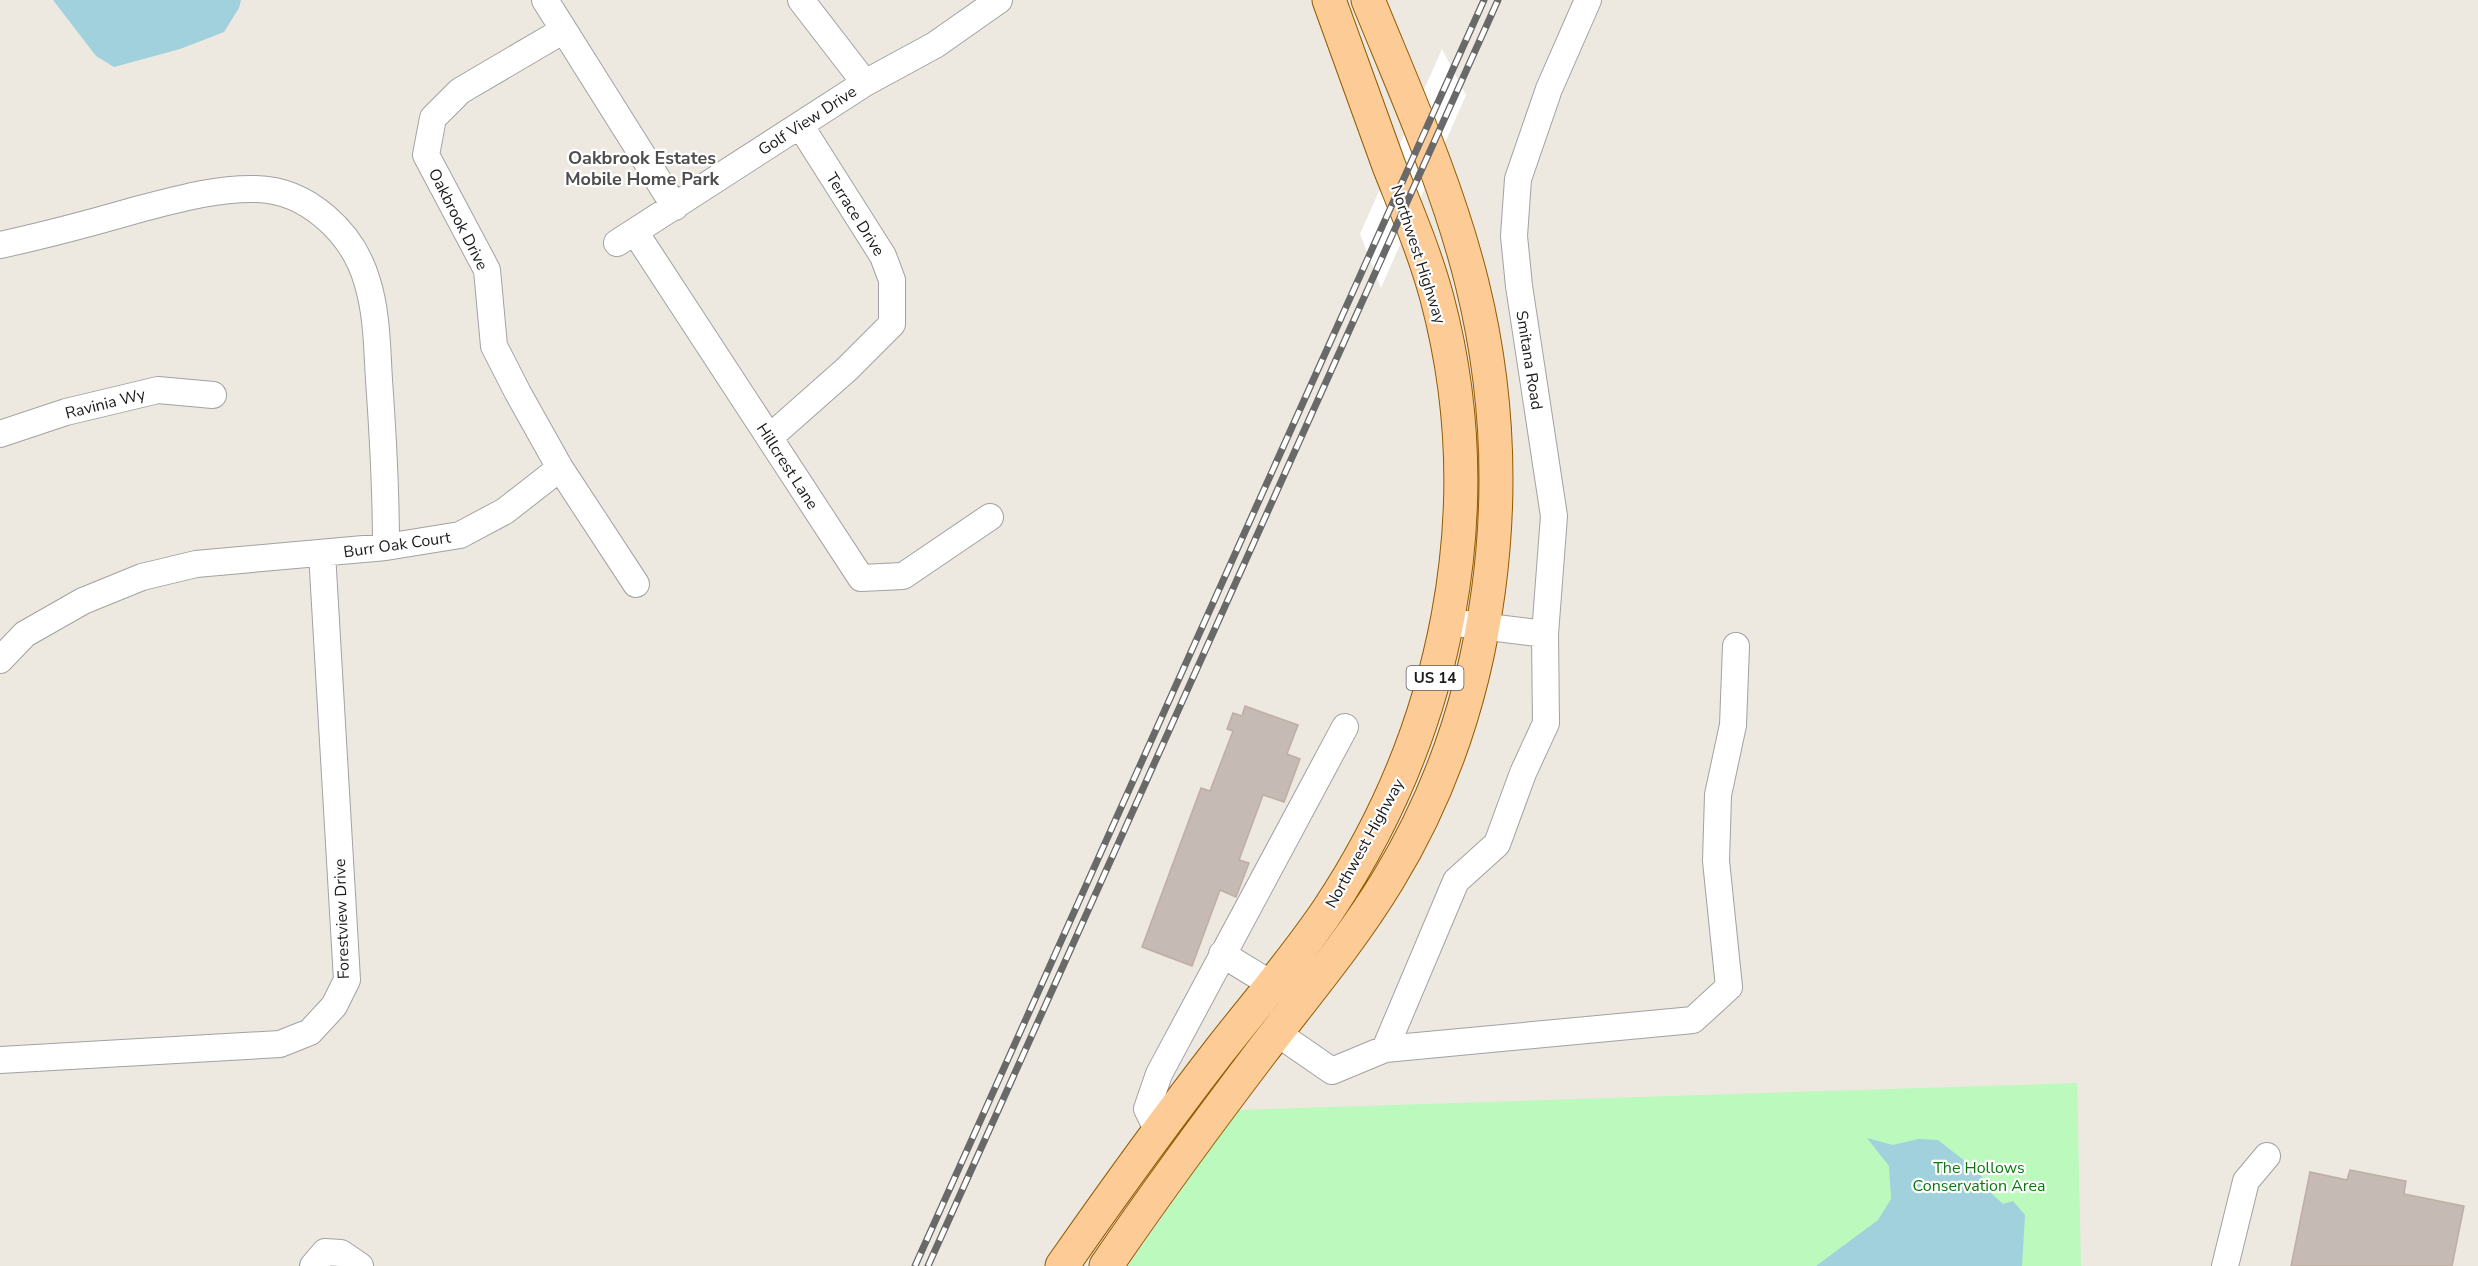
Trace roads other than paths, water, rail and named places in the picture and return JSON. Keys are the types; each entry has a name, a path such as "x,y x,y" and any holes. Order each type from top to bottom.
{"main road":[{"name":"Northwest Highway","path":"1062,1266 1158,1131 1326,913 1358,861 1391,800 1417,737 1448,622 1458,553 1461,500 1460,444 1447,345 1437,297 1421,250 1329,0"},
{"name":"US 14","path":"1106,1266 1206,1125 1355,932 1390,877 1421,817 1450,747 1470,687 1493,560 1497,500 1496,444 1483,341 1472,283 1439,178 1368,0"}],"street":[{"path":"545,0 675,207"},
{"path":"801,0 865,82"},
{"name":"Golf View Drive","path":"626,237 865,82 935,45 999,0"},
{"name":"Smitana Road","path":"1385,1049 1456,880 1497,844 1523,773 1546,723 1545,634 1554,516 1521,298 1514,236 1518,180 1549,89 1588,0"},
{"name":"Oakbrook Drive","path":"564,30 460,91 433,118 426,155 487,270 494,346 560,468 636,584"},
{"name":"Terrace Drive","path":"770,437 847,369 892,324 892,280 883,256 800,125"},
{"path":"0,245 171,201 220,191 258,189 296,197 321,212 350,244 367,280 375,324 386,485 386,547"},
{"name":"Hillcrest Lane","path":"626,237 770,437 861,578 903,576 990,517"},
{"name":"Ravinia Wy","path":"0,434 66,412 158,390 213,395"},
{"name":"Burr Oak Court","path":"0,660 25,634 83,601 142,577 196,564 386,547 460,535 505,511 560,468"},
{"name":"Forestview Drive","path":"0,1060 280,1044 310,1032 334,1006 347,980 322,553"},
{"path":"1448,622 1481,628 1545,634"},
{"path":"1277,1033 1332,1071 1385,1049 1693,1020 1729,987 1716,861 1718,795 1733,725 1736,646"},
{"path":"1158,1131 1147,1109 1151,1091 1345,727"},
{"path":"1222,954 1271,984"},
{"path":"2225,1266 2246,1180 2267,1156"},
{"path":"313,1266 325,1252 341,1253 360,1266"}],"water":[{"path":"53,0 241,0 239,8 224,32 180,49 114,67 96,56"},
{"path":"1867,1138 1893,1145 1918,1139 1938,1140 1980,1173 1992,1194 2003,1204 2013,1201 2025,1215 2022,1266 1816,1266 1878,1220 1891,1199 1889,1166"}],"railway":[{"path":"915,1266 1484,0"},
{"path":"928,1266 1498,0"}],"district":[{"name":"Oakbrook Estates Mobile Home Park","path":"642,168"}],"park label":[{"name":"The Hollows Conservation Area","path":"1979,1176"}]}
